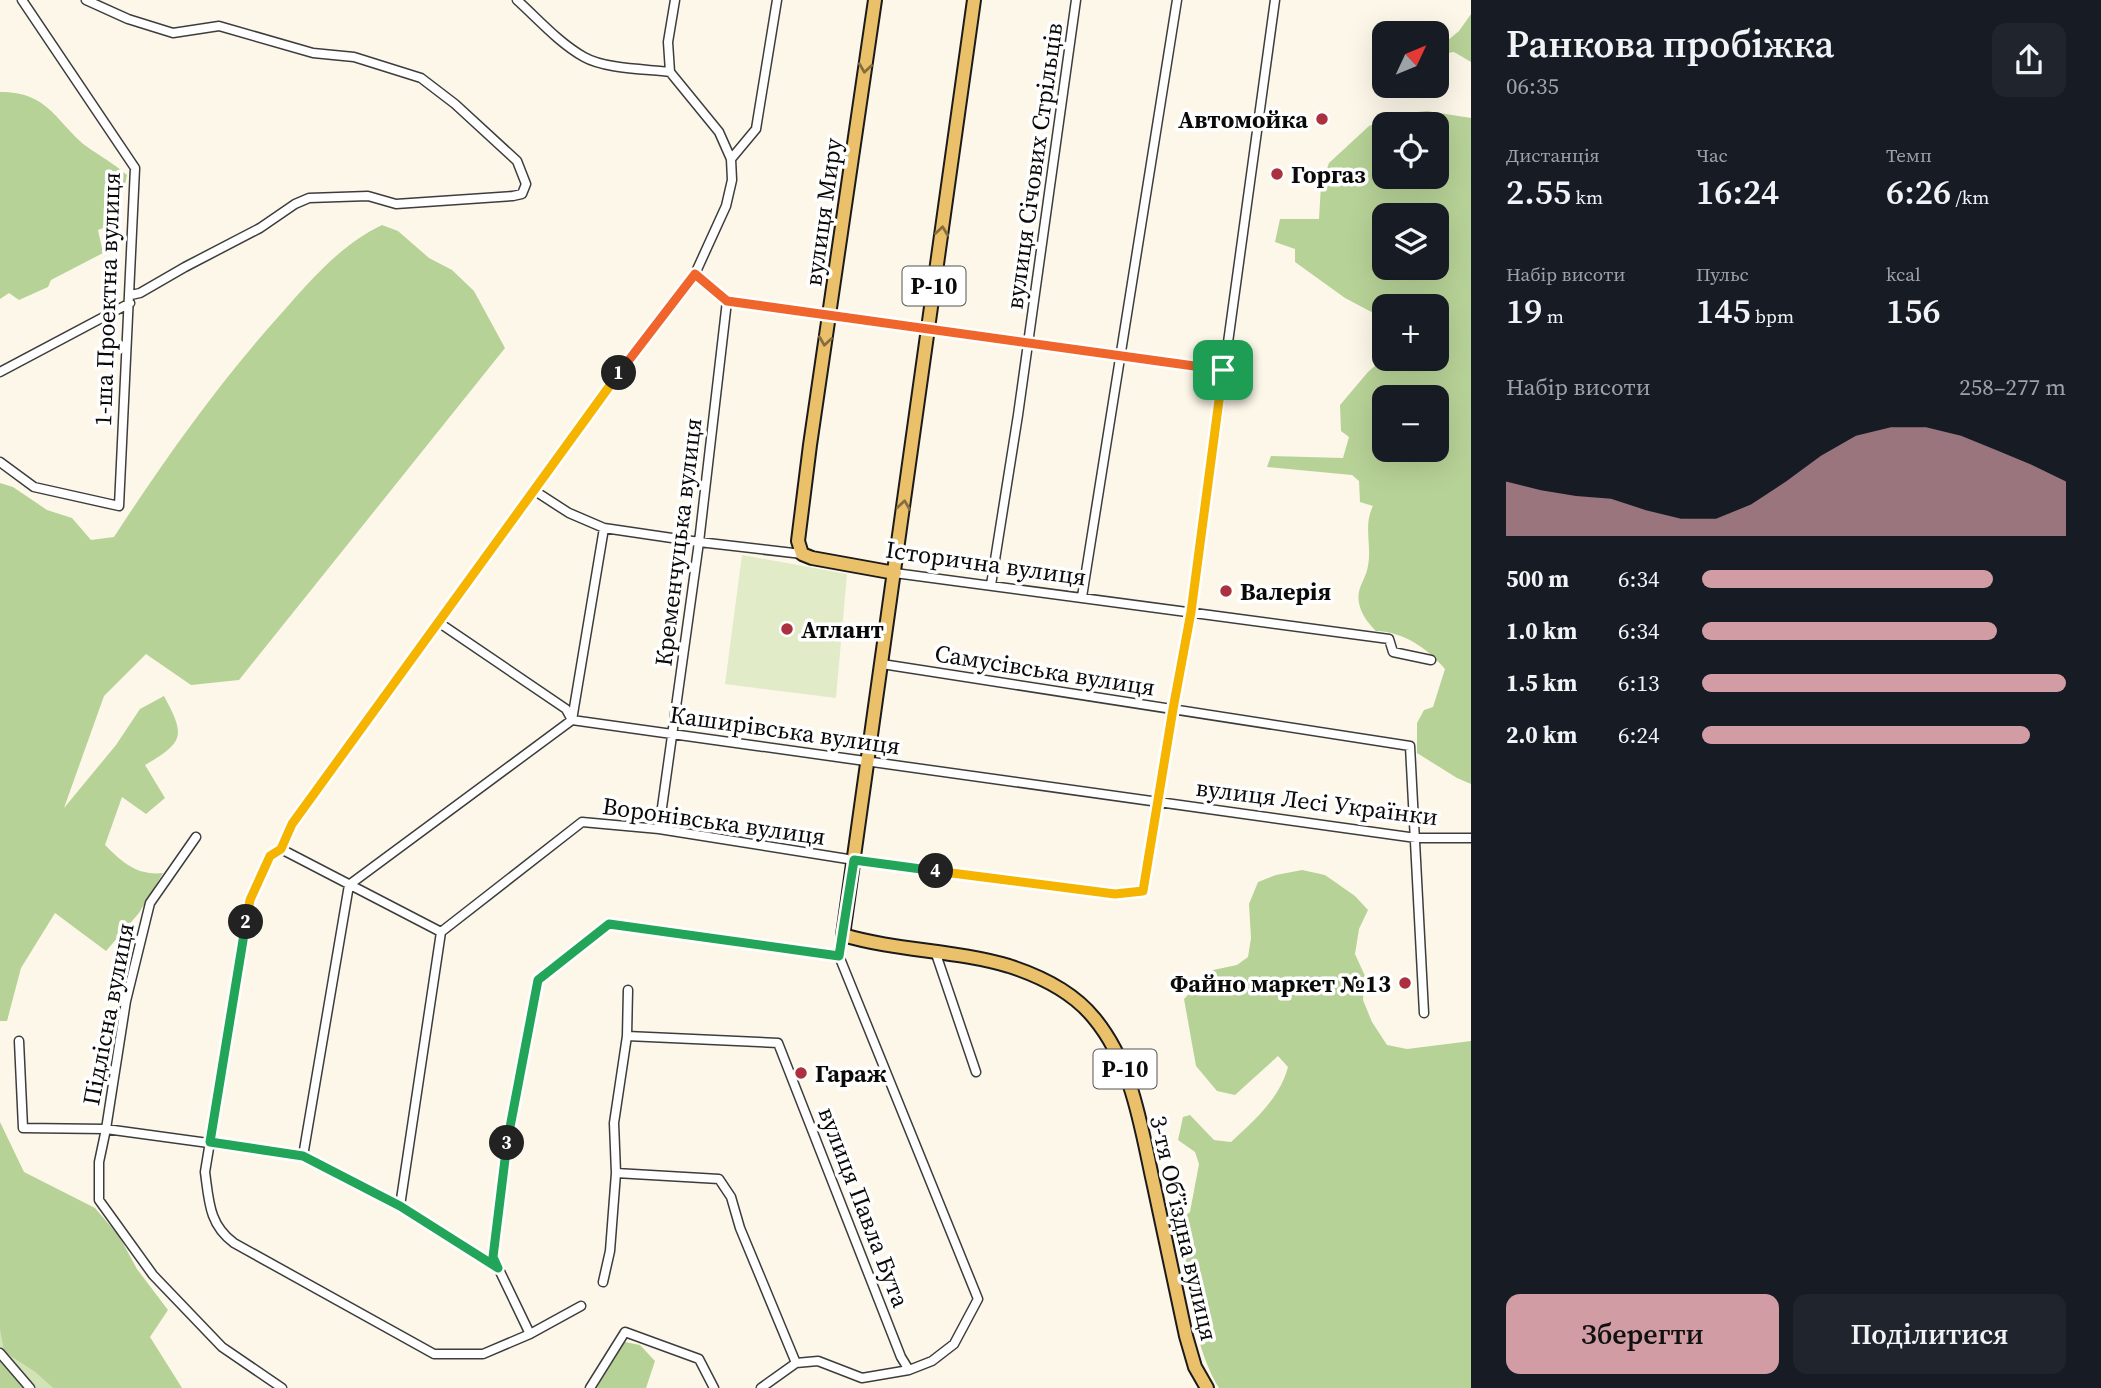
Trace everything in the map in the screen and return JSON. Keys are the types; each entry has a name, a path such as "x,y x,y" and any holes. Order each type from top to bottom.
{"main road":[{"name":"вулиця Миру","path":"802,554 798,541 875,0"},
{"name":"Р-10","path":"843,935 974,0"},
{"name":"Історична вулиця","path":"802,554 895,573"},
{"name":"3-тя Обʼїздна вулиця","path":"843,935 870,943 989,961 1044,979 1087,1010 1110,1040 1124,1066 1134,1099 1186,1336 1195,1367 1207,1388"}],"street":[{"name":"1-ша Проектна вулиця","path":"0,462 34,487 119,506 131,299 135,168 22,0"},
{"path":"0,372 309,198 368,196 396,204 513,197 522,194 526,184 517,161 455,104 421,78 354,57 313,53 219,26 173,33 128,19 86,0"},
{"path":"517,0 585,58 614,65 670,72"},
{"path":"581,1307 530,1334 483,1354 434,1354 221,1234 213,1218 205,1172 250,900 270,856 281,849 292,824 611,385 695,274 726,206 732,180 731,159 719,132 670,72 668,42 676,0"},
{"path":"731,159 756,129 777,0"},
{"name":"вулиця Січових Стрільців","path":"991,585 1076,0"},
{"path":"1082,597 1177,0"},
{"path":"1158,802 1191,612 1275,0"},
{"path":"695,274 727,301 1223,370"},
{"name":"Кременчуцька вулиця","path":"659,829 699,542 727,301"},
{"name":"Історична вулиця","path":"535,491 569,513 604,528 802,554"},
{"path":"303,1156 349,885 572,720 604,528"},
{"name":"Історична вулиця","path":"895,573 1389,639 1393,652 1431,660"},
{"path":"438,622 566,709 572,720"},
{"name":"Самусівська вулиця","path":"882,664 1410,746 1416,838"},
{"name":"Каширівська вулиця","path":"572,720 1158,802"},
{"name":"вулиця Лесі Українки","path":"1158,802 1416,838 1471,838"},
{"name":"Воронівська вулиця","path":"441,932 582,822 659,829 854,860 1115,894 1143,891 1158,802"},
{"name":"Підлісна вулиця","path":"196,837 150,903 126,1001 99,1162 99,1200 153,1275 222,1347 282,1388"},
{"path":"1416,838 1424,1013"},
{"path":"281,849 441,932 400,1206"},
{"path":"530,1334 493,1257 507,1140 538,980 609,924 839,956"},
{"path":"761,1388 796,1363 818,1362 862,1378 909,1370 932,1361 954,1344 978,1299 839,956 843,935"},
{"path":"936,954 976,1072"},
{"path":"603,1282 610,1251 616,1173 614,1124 627,1036 628,990"},
{"name":"вулиця Павла Бута","path":"627,1036 778,1043 901,1357 909,1370"},
{"name":"Підлісна вулиця","path":"19,1041 23,1128 106,1129"},
{"path":"106,1129 303,1156 400,1206 498,1268"},
{"path":"616,1173 719,1179 731,1197 740,1228 796,1363"},
{"path":"590,1388 625,1332 699,1359 714,1388"},
{"path":"0,1353 30,1388"}],"green space":[{"path":"1471,14 1471,62 1454,52 1449,53 1449,39 1459,31"},
{"path":"0,92 16,93 41,102 75,137 127,175 125,185 110,194 113,224 98,230 103,253 51,280 48,287 19,300 9,293 0,299"},
{"path":"1449,114 1471,118 1471,784 1417,753 1417,723 1424,710 1433,707 1445,669 1431,654 1414,642 1396,634 1376,631 1361,611 1359,592 1368,566 1368,528 1373,506 1360,502 1359,481 1352,475 1267,467 1271,456 1343,458 1349,437 1341,431 1340,405 1372,368 1372,371 1449,371 1449,294 1372,294 1372,312 1345,298 1295,262 1295,249 1275,242 1280,219 1319,219 1321,185 1329,163 1372,125 1372,189 1449,189"},
{"path":"382,225 398,231 429,258 452,270 474,291 505,348 239,680 191,685 146,654 104,696 64,808 116,745 140,709 164,696 176,720 177,736 168,750 145,765 165,798 146,814 122,797 105,845 138,870 163,873 139,913 106,951 55,913 21,968 7,1021 0,1021 0,483 13,487 47,510 72,518 91,540 114,537 192,423 256,342 326,265 367,233"},
{"name":"Атлант","path":"742,555 847,574 836,698 725,684"},
{"path":"1302,870 1325,875 1355,896 1368,910 1359,929 1355,954 1365,976 1363,1000 1372,1022 1387,1045 1407,1049 1471,1041 1471,1388 1219,1388 1203,1353 1191,1309 1175,1224 1190,1212 1199,1164 1195,1152 1178,1140 1183,1117 1190,1115 1214,1140 1231,1142 1273,1099 1288,1067 1278,1056 1235,1095 1217,1091 1196,1066 1184,999 1213,970 1237,965 1248,957 1251,938 1249,904 1258,882"},
{"path":"0,1122 24,1172 95,1208 119,1236 137,1269 168,1310 150,1337 182,1388 53,1388 35,1372 4,1352 0,1330"},
{"path":"0,1330 4,1352 35,1372 53,1388 28,1388 0,1353"},
{"path":"615,1340 640,1345 655,1361 646,1388 593,1388"},
{"path":"0,1353 28,1388 0,1388"}],"place":[{"name":"Автомойка","path":"1322,119"},
{"name":"Горгаз","path":"1277,174"},
{"name":"Валерія","path":"1226,591"},
{"name":"Атлант","path":"787,629"},
{"name":"Файно маркет №13","path":"1405,983"},
{"name":"Гараж","path":"801,1073"}],"route":[{"path":"695,274 727,301 1223,370 1191,612 1143,891 1115,894 854,860 839,956 609,924 538,980 507,1140 493,1257 498,1268 400,1206 303,1156 210,1142 250,900 270,856 281,849 292,824 611,385 695,274"}]}
